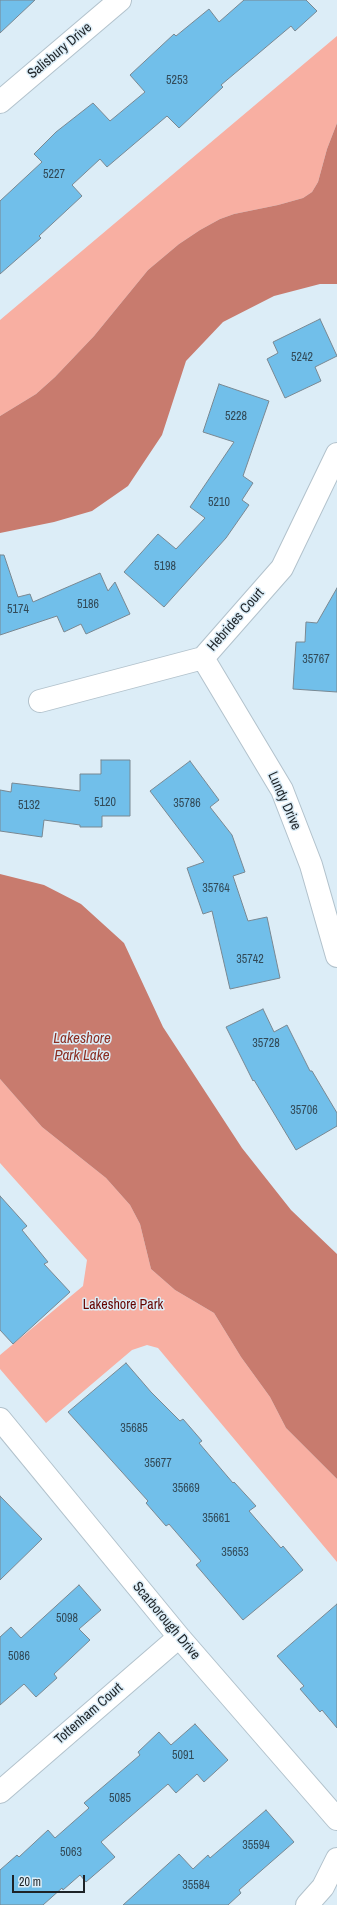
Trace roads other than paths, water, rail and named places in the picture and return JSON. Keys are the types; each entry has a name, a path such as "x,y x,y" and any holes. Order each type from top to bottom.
{"street":[{"name":"Salisbury Drive","path":"0,102 120,0"},
{"name":"Hebrides Court","path":"40,701 203,658 282,568 337,454"},
{"name":"Lundy Drive","path":"203,658 282,790 334,931 337,956"},
{"name":"Scarborough Drive","path":"0,1419 179,1637 337,1819"},
{"name":"Tottenham Court","path":"0,1792 179,1637"},
{"path":"307,1905 323,1887 337,1859"}],"water":[{"path":"337,123 337,284 320,284 274,296 223,322 186,361 162,435 128,486 92,511 54,522 0,533 0,416 36,394 55,377 94,336 148,270 179,244 220,219 234,214 303,198 312,192 318,182 327,149"},
{"name":"Lakeshore Park Lake","path":"0,874 44,885 81,904 124,943 163,1027 242,1148 291,1210 337,1254 337,1479 286,1428 270,1397 241,1357 214,1313 175,1290 151,1269 140,1224 130,1205 106,1178 42,1127 0,1079"}],"park label":[{"name":"Lakeshore Park","path":"123,1305"}]}
